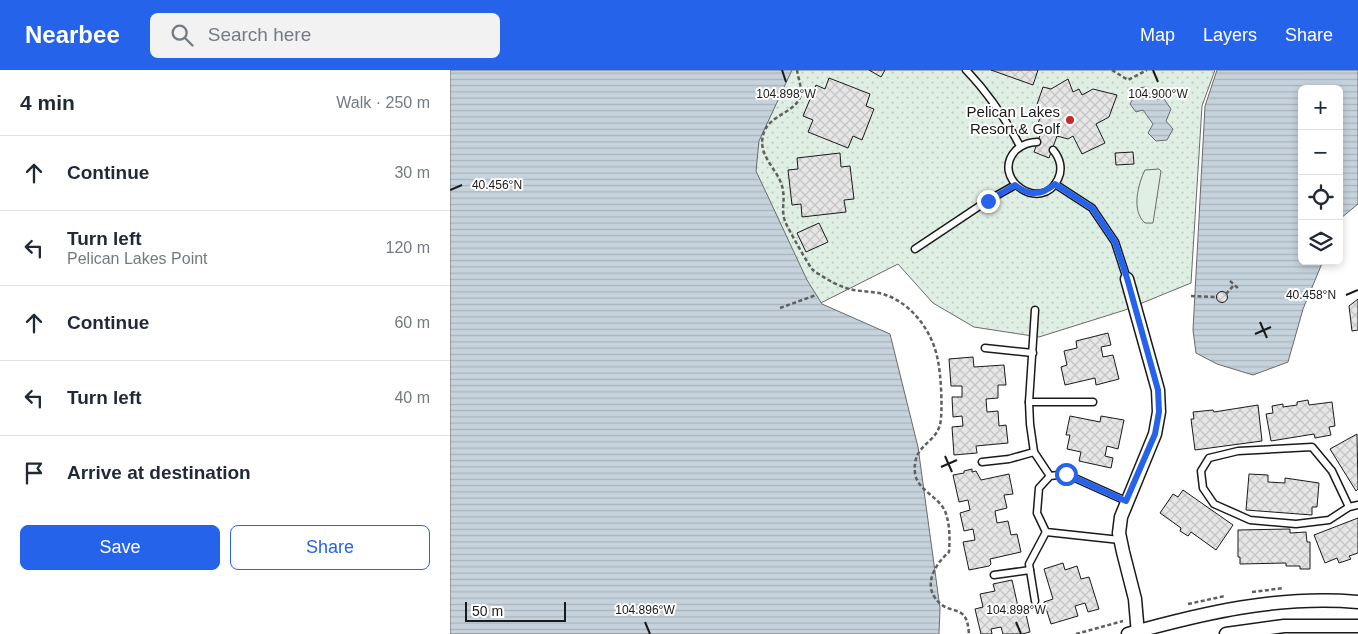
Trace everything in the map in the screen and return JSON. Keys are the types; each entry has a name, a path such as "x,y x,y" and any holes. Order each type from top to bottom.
{"street":[{"path":"1127,278 1158,390 1159,412 1155,434 1121,516 1119,533 1135,599 1134,633 1197,615 1244,606 1315,601 1358,602"},
{"path":"1226,634 1284,626 1358,626"}],"lane":[{"path":"966,70 1005,117 1020,146"},
{"path":"1037,142 1026,143 1020,146 1010,160 1011,178 1022,191 1030,194 1040,193 1048,190 1055,184 1058,179 1060,166 1059,159 1053,150"},
{"path":"1055,184 1092,208 1115,242 1127,278"},
{"path":"915,249 1015,185"},
{"path":"1035,310 1029,402 1030,424 1034,452 1050,476"},
{"path":"985,348 1033,353"},
{"path":"1029,402 1093,402"},
{"path":"1349,507 1332,471 1312,447 1238,451 1209,458 1201,471 1204,488 1214,504 1250,520 1296,524 1330,520 1349,507 1358,504"},
{"path":"982,462 1010,459 1034,452"},
{"path":"1046,532 1037,513 1039,488 1050,476 1066,474 1126,501"},
{"path":"1046,532 1120,540"},
{"path":"1035,601 1029,564 1046,532"},
{"path":"994,575 1030,570"}],"path":[{"path":"797,70 801,95 789,110 770,122 764,132 762,145 764,156 784,191 782,209 785,222 811,269 846,289 884,294 895,300 909,309 924,326 935,344 939,362 941,390 940,425 934,436 922,447 915,458 915,474 919,484 933,496 944,510 950,533 949,552 942,558 931,575 931,586 934,595 942,605 960,612 968,621 969,634"},
{"path":"1112,70 1128,80 1147,70"},
{"path":"1230,280 1239,289"},
{"path":"1226,294 1234,285"},
{"path":"780,308 816,295"},
{"path":"1190,296 1216,297"}],"green space":[{"path":"753,70 1215,70 1202,106 1191,283 1125,310 1039,337 974,327 933,303 898,264 795,316 738,136"},
{"path":"1159,169 1161,171 1153,223 1145,223 1138,212 1137,205 1140,182 1145,170"}],"shaded area":[{"path":"450,70 792,70 759,141 756,171 807,280 822,304 890,334 918,447 940,608 939,634 450,634"},
{"path":"1217,70 1358,70 1358,204 1343,216 1343,85 1298,85 1298,265 1321,265 1303,309 1288,362 1253,375 1217,364 1196,353 1193,330 1205,106"},
{"path":"1145,87 1153,99 1164,99 1171,109 1166,121 1173,129 1167,140 1156,141 1148,133 1153,124 1143,110 1136,112 1130,104 1139,88"}],"building":[{"path":"869,70 885,70 881,77"},
{"path":"991,70 1038,70 1033,85"},
{"path":"829,78 870,94 866,106 874,109 862,140 853,136 848,148 808,132 813,120 803,116 816,85 825,89"},
{"name":"Pelican Lakes Resort & Golf","path":"1068,79 1073,92 1079,89 1082,95 1093,89 1117,95 1109,117 1096,124 1105,143 1082,154 1073,136 1068,139 1057,136 1049,158 1034,152 1042,130 1036,129 1041,115 1034,113 1043,87 1051,89"},
{"path":"1133,152 1134,164 1116,165 1115,153"},
{"path":"840,153 841,167 850,166 854,199 844,200 846,212 802,217 801,204 792,205 788,170 798,169 797,158"},
{"path":"819,223 828,242 806,252 797,233"},
{"path":"1220,292 1224,292 1227,297 1226,301 1220,302 1217,299 1217,295"},
{"path":"1358,299 1358,330 1352,331 1349,306"},
{"path":"1108,333 1111,345 1101,347 1103,357 1113,355 1119,379 1096,385 1095,378 1065,385 1061,367 1067,365 1064,351 1077,348 1076,341"},
{"path":"973,357 974,367 1004,365 1006,385 998,385 998,398 986,399 987,412 998,411 999,426 1006,425 1008,443 976,446 977,453 954,455 952,427 963,426 962,416 953,417 952,397 962,397 962,386 951,386 949,359"},
{"path":"1308,400 1309,405 1332,402 1335,426 1329,427 1331,435 1315,438 1314,434 1271,441 1266,414 1273,413 1272,406 1283,404 1283,407 1297,405 1297,402"},
{"path":"1258,405 1262,441 1195,450 1191,419 1194,419 1193,412 1213,410 1214,412"},
{"path":"1070,416 1100,422 1101,416 1124,420 1118,449 1107,446 1105,456 1113,458 1111,468 1079,461 1081,452 1067,449 1070,435 1066,435"},
{"path":"1357,434 1358,489 1356,491 1330,449"},
{"path":"972,469 972,472 976,471 981,480 1009,474 1013,494 1004,495 1007,508 995,511 997,523 1008,521 1011,535 1017,534 1021,552 990,559 991,564 989,566 969,570 963,542 975,540 973,529 964,531 960,513 970,510 968,500 959,502 953,475"},
{"path":"1249,474 1268,475 1268,482 1285,483 1285,478 1319,483 1317,507 1312,507 1312,515 1246,510"},
{"path":"1183,490 1233,525 1216,550 1191,532 1188,536 1180,531 1181,528 1160,513 1173,494 1178,497"},
{"path":"1358,518 1358,553 1349,556 1351,559 1339,563 1337,558 1325,563 1314,535"},
{"path":"1290,529 1290,533 1306,532 1307,542 1310,542 1310,569 1300,569 1300,566 1286,566 1286,563 1240,564 1240,557 1238,557 1238,530"},
{"path":"1063,563 1065,570 1077,566 1081,579 1089,577 1099,609 1088,612 1085,603 1075,606 1078,616 1051,624 1044,602 1053,599 1044,569"},
{"path":"1012,580 1019,611 1025,610 1030,632 1003,634 1001,627 991,629 992,634 981,634 975,609 983,607 980,594 995,591 993,584"}],"place":[{"name":"Pelican Lakes Resort & Golf","path":"1070,120"}],"route":[{"path":"988,201 1015,185 1022,191 1030,194 1048,190 1055,184 1092,208 1115,242 1127,278 1158,390 1159,412 1155,434 1126,501 1066,474"}]}
